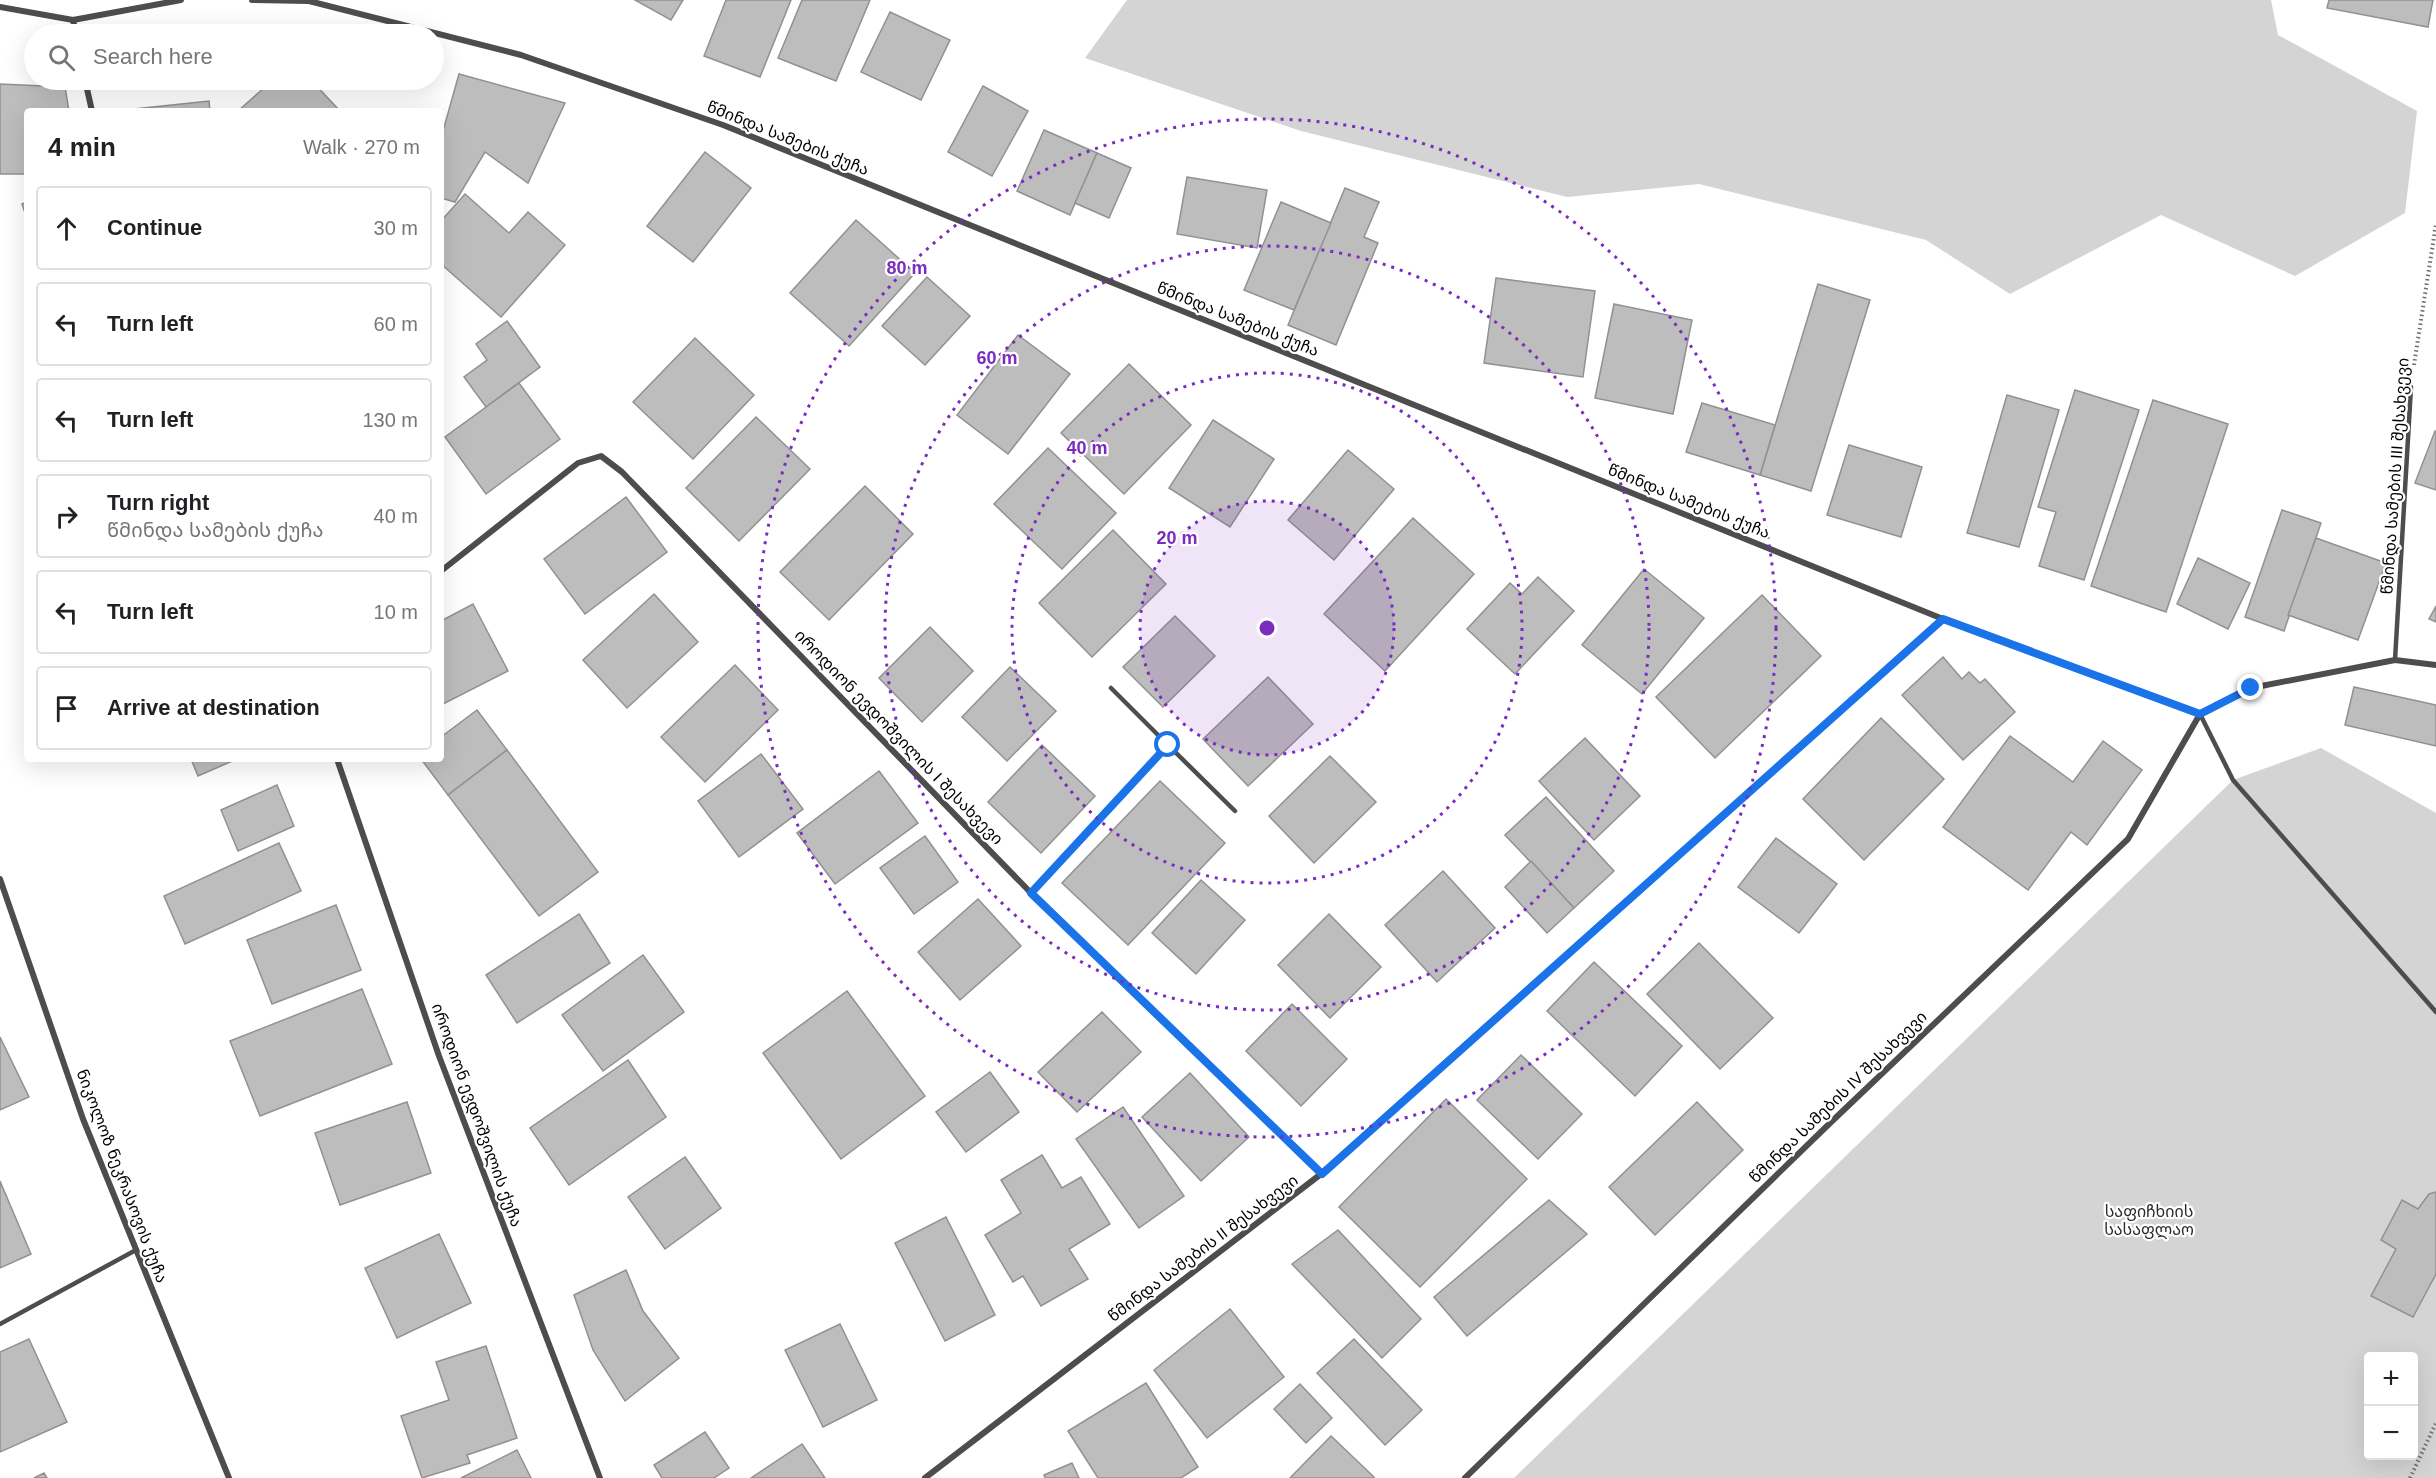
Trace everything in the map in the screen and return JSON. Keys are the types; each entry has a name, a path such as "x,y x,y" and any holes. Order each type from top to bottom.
{"street":[{"path":"0,7 72,20 181,0"},
{"name":"წმინდა სამების ქუჩა","path":"252,0 310,1 400,24"},
{"path":"72,20 73,24"},
{"name":"წმინდა სამების ქუჩა","path":"444,35 521,55 723,125 1943,619 2200,714"},
{"path":"87,90 91,108"},
{"name":"იროდიონ ევდოშვილის I შესახვევი","path":"444,569 578,463 601,456 622,472 1031,893 1322,1174"},
{"name":"წმინდა სამების II შესახვევი","path":"925,1478 1322,1174 1943,619"},
{"path":"2200,714 2251,688 2395,660 2436,664"},
{"name":"წმინდა სამების IV შესახვევი","path":"1465,1478 1827,1126 2128,839 2200,714"},
{"name":"იროდიონ ევდოშვილის ქუჩა","path":"338,762 439,1056 600,1478"},
{"name":"ნიკოლოზ ნეკრასოვის ქუჩა","path":"0,879 82,1119 229,1478"}],"lane":[{"name":"წმინდა სამების III შესახვევი","path":"2395,660 2411,387"},
{"path":"1111,688 1235,811"},
{"path":"2200,714 2233,780 2436,1012"},
{"path":"1031,893 1168,745"},
{"path":"0,1324 136,1250"}],"path":[{"name":"წმინდა სამების III შესახვევი","path":"2411,387 2436,224"},
{"path":"2410,1478 2436,1423"}],"green space":[{"path":"1127,0 2271,0 2278,35 2417,111 2405,213 2295,276 2161,215 2010,294 1926,240 1699,184 1567,197 1301,131 1085,58"},
{"name":"საფიჩხიის სასაფლაო","path":"2321,748 2436,813 2436,1478 1514,1478 2233,780"}],"building":[{"path":"635,0 683,0 671,20"},
{"path":"726,0 791,0 760,77 704,56"},
{"path":"802,0 870,0 836,81 778,58"},
{"path":"2329,0 2433,0 2428,27 2327,8"},
{"path":"890,12 950,40 921,100 861,72"},
{"path":"459,74 565,103 528,183 485,152 455,202 444,199 444,127"},
{"path":"0,84 24,85 24,90 66,90 68,108 24,108 24,174 0,174"},
{"path":"983,86 1028,111 992,176 948,152"},
{"path":"262,90 320,90 337,108 241,108"},
{"path":"209,101 210,108 144,108"},
{"path":"1044,130 1097,153 1070,215 1017,191"},
{"path":"705,152 751,188 693,262 647,226"},
{"path":"1097,153 1131,168 1109,218 1075,203"},
{"path":"1187,177 1267,190 1257,248 1177,234"},
{"path":"1345,188 1379,202 1364,237 1378,243 1336,345 1288,325"},
{"path":"465,194 509,233 528,212 565,245 501,317 444,267 444,218"},
{"path":"1281,202 1331,223 1294,310 1244,290"},
{"path":"856,220 915,273 849,346 790,293"},
{"path":"927,277 970,316 925,365 882,326"},
{"path":"1496,278 1595,291 1583,377 1484,363"},
{"path":"1818,284 1870,300 1811,491 1760,475"},
{"path":"1614,304 1692,320 1673,414 1595,398"},
{"path":"507,321 540,367 486,407 464,377 487,360 476,344"},
{"path":"1018,335 1070,374 1008,454 957,415"},
{"path":"695,338 754,395 693,459 633,402"},
{"path":"1129,364 1191,425 1124,494 1061,433"},
{"path":"519,383 560,439 486,494 445,437"},
{"path":"2075,390 2139,410 2084,580 2039,566 2056,512 2038,507"},
{"path":"2007,395 2059,410 2019,547 1967,533"},
{"path":"2153,400 2228,424 2166,612 2091,586"},
{"path":"1702,403 1775,425 1760,475 1686,452"},
{"path":"756,417 810,469 739,541 686,488"},
{"path":"1213,420 1274,459 1230,527 1169,488"},
{"path":"2436,432 2436,490 2415,483"},
{"path":"1849,445 1922,467 1901,537 1827,515"},
{"path":"1048,448 1116,513 1062,569 994,504"},
{"path":"1348,450 1394,489 1334,560 1288,520"},
{"path":"865,486 913,534 829,620 780,572"},
{"path":"626,497 667,552 585,614 544,559"},
{"path":"2282,510 2321,523 2284,631 2245,617"},
{"path":"1413,518 1474,574 1385,671 1324,614"},
{"path":"1113,530 1166,584 1092,657 1039,603"},
{"path":"2316,538 2386,563 2358,640 2288,615"},
{"path":"2198,558 2250,583 2228,629 2177,604"},
{"path":"1644,569 1704,618 1642,694 1582,645"},
{"path":"1538,577 1574,611 1515,674 1467,629 1510,583 1522,594"},
{"path":"654,594 698,642 627,708 583,660"},
{"path":"1762,595 1821,656 1715,758 1656,697"},
{"path":"473,604 508,671 444,703 444,619"},
{"path":"2436,606 2436,622 2429,619"},
{"path":"1175,616 1215,656 1163,707 1123,667"},
{"path":"930,627 973,671 922,722 879,678"},
{"path":"1943,657 1962,679 1969,672 1980,683 1985,679 2015,712 1963,760 1902,695"},
{"path":"735,665 778,710 705,782 661,737"},
{"path":"1010,667 1056,711 1007,761 962,717"},
{"path":"1268,677 1313,724 1248,786 1203,739"},
{"path":"2354,687 2436,705 2436,746 2345,725"},
{"path":"477,710 507,750 448,795 423,762 444,762 444,735"},
{"path":"1881,718 1944,779 1864,860 1803,799"},
{"path":"2010,736 2073,782 2103,741 2142,770 2087,845 2071,832 2028,890 1943,827"},
{"path":"1585,738 1640,796 1594,840 1539,781"},
{"path":"1042,745 1095,796 1041,853 988,802"},
{"path":"507,750 598,872 539,916 448,795"},
{"path":"761,754 803,809 739,857 698,801"},
{"path":"1330,756 1376,802 1314,863 1269,816"},
{"path":"192,762 230,762 198,776"},
{"path":"879,771 918,823 835,884 797,833"},
{"path":"1160,781 1225,843 1128,945 1062,883"},
{"path":"277,785 294,826 238,851 221,810"},
{"path":"1546,797 1614,871 1574,908 1505,835"},
{"path":"925,836 958,882 914,914 880,868"},
{"path":"1776,838 1837,884 1799,933 1738,887"},
{"path":"279,843 301,891 185,944 164,896"},
{"path":"1531,861 1574,908 1547,933 1505,887"},
{"path":"1443,871 1495,928 1437,982 1385,925"},
{"path":"1201,880 1245,920 1196,974 1152,933"},
{"path":"978,899 1021,946 960,1000 918,952"},
{"path":"336,905 361,970 272,1004 247,940"},
{"path":"579,914 610,963 517,1023 486,975"},
{"path":"1329,914 1381,967 1330,1018 1278,965"},
{"path":"1699,943 1773,1018 1720,1069 1647,994"},
{"path":"643,955 684,1012 603,1071 562,1015"},
{"path":"1594,962 1682,1046 1635,1096 1547,1011"},
{"path":"362,989 392,1064 260,1116 230,1041"},
{"path":"847,991 925,1096 841,1159 763,1053"},
{"path":"1292,1004 1347,1059 1301,1106 1246,1051"},
{"path":"1102,1012 1141,1052 1077,1112 1038,1072"},
{"path":"0,1037 29,1097 0,1110"},
{"path":"1521,1055 1582,1114 1538,1159 1477,1100"},
{"path":"628,1060 666,1117 569,1185 530,1128"},
{"path":"990,1072 1019,1112 966,1152 936,1112"},
{"path":"1190,1073 1249,1137 1201,1181 1142,1117"},
{"path":"1446,1099 1527,1179 1420,1287 1339,1207"},
{"path":"407,1102 431,1173 340,1205 315,1133"},
{"path":"1697,1102 1743,1150 1655,1235 1609,1187"},
{"path":"1123,1107 1184,1196 1139,1228 1076,1139"},
{"path":"1042,1155 1062,1188 1081,1177 1110,1224 1069,1249 1088,1279 1041,1306 1023,1276 1013,1282 985,1235 1021,1213 1001,1180"},
{"path":"685,1157 721,1208 665,1249 628,1197"},
{"path":"0,1181 31,1254 0,1268"},
{"path":"2436,1192 2436,1274 2413,1317 2371,1296 2396,1249 2381,1240 2402,1200 2418,1209 2429,1194"},
{"path":"1549,1200 1587,1234 1467,1336 1434,1297"},
{"path":"946,1217 995,1315 945,1341 895,1243"},
{"path":"1338,1230 1421,1319 1382,1358 1292,1264"},
{"path":"439,1234 471,1303 397,1338 365,1268"},
{"path":"626,1270 643,1311 679,1358 625,1401 593,1350 574,1295"},
{"path":"1230,1309 1284,1377 1207,1438 1154,1370"},
{"path":"840,1324 877,1400 823,1427 785,1350"},
{"path":"29,1339 67,1422 0,1452 0,1352"},
{"path":"1354,1339 1422,1410 1385,1445 1317,1373"},
{"path":"486,1346 517,1438 467,1455 470,1463 422,1478 401,1416 449,1400 436,1362"},
{"path":"1146,1383 1198,1467 1181,1478 1098,1478 1068,1431"},
{"path":"1300,1384 1332,1418 1306,1443 1274,1409"},
{"path":"705,1432 729,1468 714,1478 662,1478 654,1465"},
{"path":"1331,1436 1374,1477 1374,1478 1290,1478"},
{"path":"802,1444 825,1478 751,1478"},
{"path":"517,1450 531,1478 461,1478"},
{"path":"1072,1463 1079,1478 1045,1478 1044,1475"},
{"path":"44,1473 47,1478 34,1478"}],"route":[{"path":"1168,745 1031,893 1322,1174 1943,619 2200,714 2251,688"}]}
